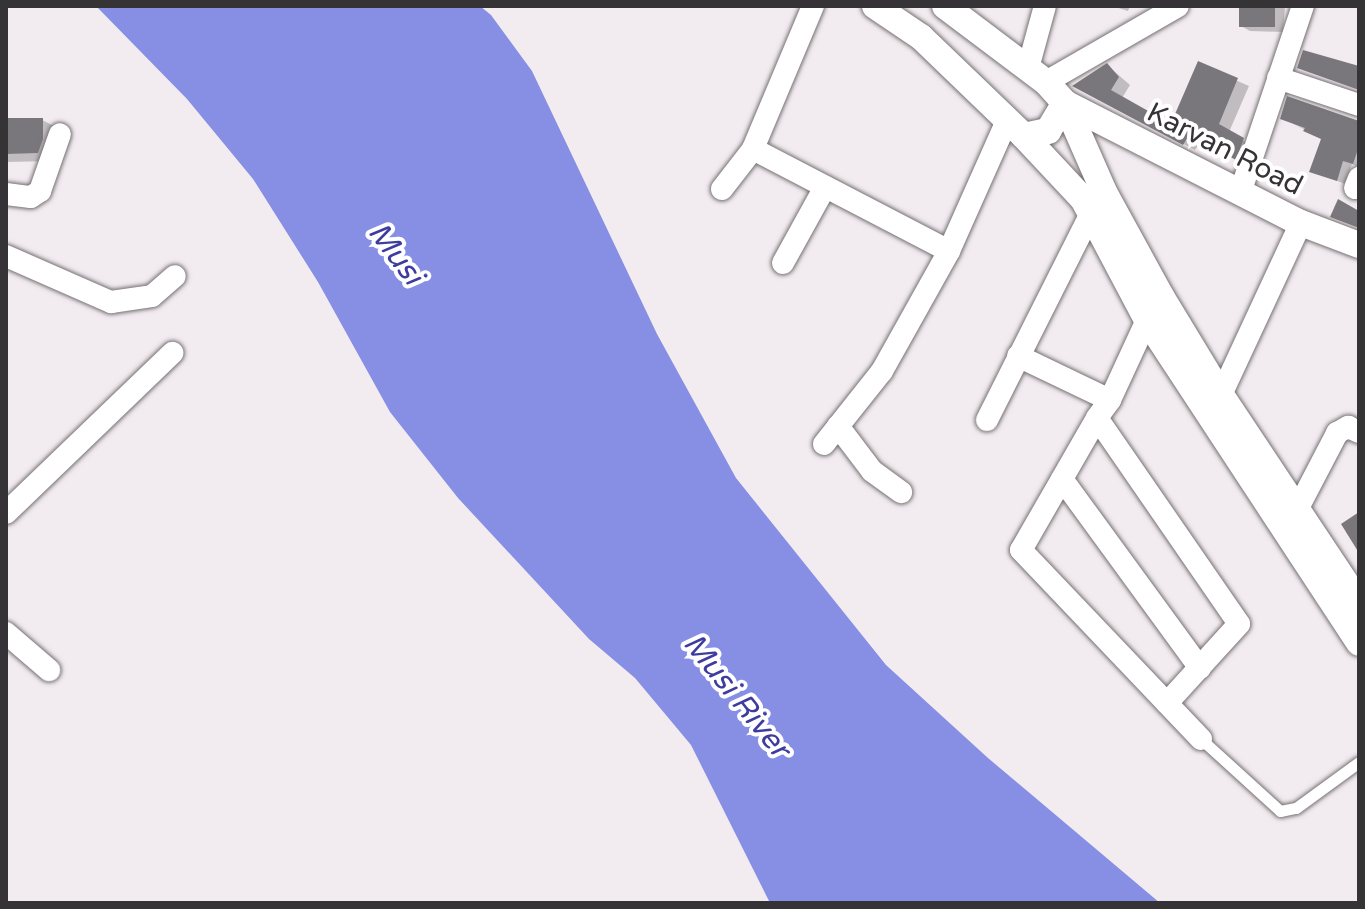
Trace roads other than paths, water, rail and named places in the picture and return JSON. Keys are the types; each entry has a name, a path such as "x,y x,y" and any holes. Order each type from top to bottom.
{"street":[{"path":"722,189 753,149 813,6"},
{"path":"875,6 921,37 1083,199 1147,320 1359,643"},
{"name":"Karvan Road","path":"945,6 1037,75 1065,103 1301,223 1359,245"},
{"path":"1037,75 1045,6"},
{"path":"1037,75 1178,6"},
{"path":"1240,193 1303,6"},
{"path":"1278,78 1359,105"},
{"path":"1016,129 1048,131 1065,103"},
{"path":"1065,103 1104,192 1221,395 1359,603"},
{"path":"824,444 882,371 1016,129"},
{"path":"6,194 31,197 40,191 60,134"},
{"path":"753,149 949,251"},
{"path":"783,263 825,187"},
{"path":"987,420 1091,213"},
{"path":"1221,395 1301,223"},
{"path":"6,256 111,302 152,296 175,276"},
{"path":"1147,320 1103,409 1021,550 1201,739"},
{"path":"6,513 38,478 172,353"},
{"path":"1018,356 1103,409 1239,624 1167,703"},
{"path":"838,426 872,471 901,492"},
{"path":"1297,510 1337,433 1348,427 1359,432"},
{"path":"1062,479 1200,668"},
{"path":"6,633 49,670"}],"lane":[{"path":"1201,739 1280,811 1296,808 1359,762"}],"water":[{"path":"96,6 480,6 491,15 532,71 657,334 736,478 886,665 988,758 1160,903 770,903 691,745 635,678 589,639 458,498 390,412 318,282 253,179 187,99"}],"water label":[{"name":"Musi","path":"395,254"},
{"name":"Musi River","path":"736,696"}]}
